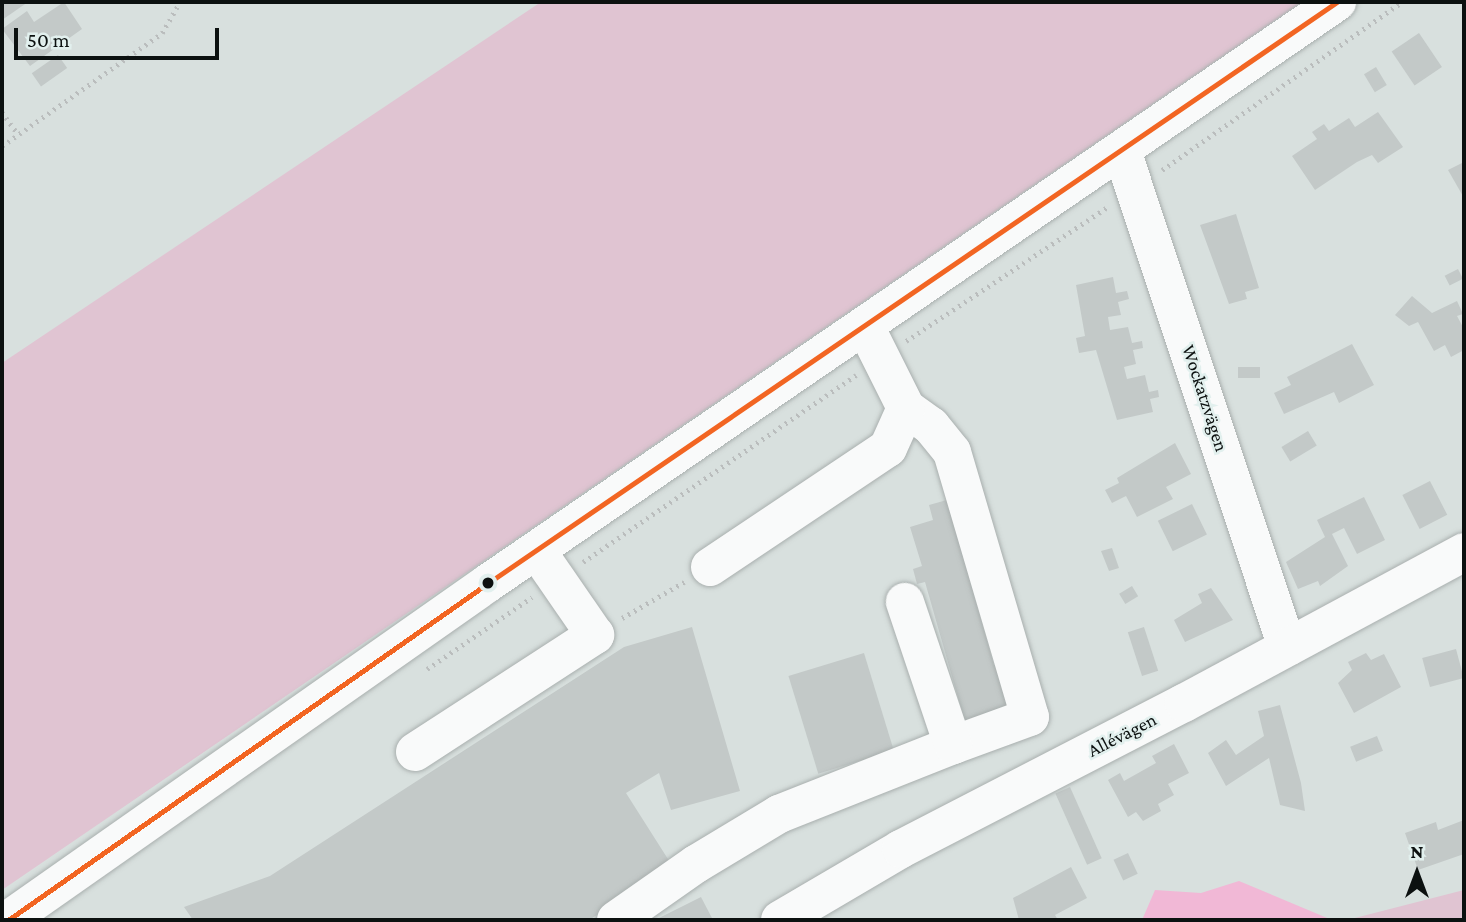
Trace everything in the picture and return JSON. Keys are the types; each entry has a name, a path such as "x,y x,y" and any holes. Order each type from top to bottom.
{"street":[{"path":"29,914 547,566 873,342 1122,151 1337,2"},
{"name":"Wockatzvägen","path":"1122,151 1287,647"},
{"path":"616,920 696,864 779,814 1030,717 953,452 931,426 906,408 873,342"},
{"path":"710,567 888,448 906,408"},
{"name":"Allévägen","path":"780,920 901,849 1463,557"},
{"path":"415,752 594,635 547,566"},
{"path":"905,602 953,745"}],"path":[{"path":"2,146 162,33 180,2"},
{"path":"422,673 547,566 873,342 1136,188 1402,2"},
{"path":"2,112 18,134"},
{"path":"594,635 710,567"}],"shaded area":[{"path":"541,2 1302,2 2,890 2,363"},
{"path":"1239,881 1332,920 1142,920 1155,890 1201,893"},
{"path":"1464,890 1464,920 1347,920"}],"building":[{"path":"2,2 28,2 2,20"},
{"path":"64,2 82,29 30,66 2,29 27,11 34,22"},
{"path":"1419,33 1442,67 1415,85 1392,51"},
{"path":"58,55 67,68 41,86 32,73"},
{"path":"1376,67 1387,85 1375,92 1364,74"},
{"path":"1378,112 1403,147 1378,163 1372,155 1357,162 1315,190 1292,156 1317,139 1312,132 1324,124 1329,131 1349,118 1355,127"},
{"path":"1464,162 1464,198 1448,170"},
{"path":"1236,214 1259,288 1245,292 1247,299 1229,304 1200,225"},
{"path":"1458,269 1463,279 1450,286 1445,276"},
{"path":"1113,277 1116,293 1127,291 1129,299 1118,302 1121,315 1108,317 1110,330 1128,327 1132,343 1142,341 1143,348 1133,350 1136,364 1124,367 1127,379 1145,375 1149,392 1158,390 1159,397 1150,399 1153,412 1117,420 1096,350 1079,353 1076,338 1085,336 1076,285"},
{"path":"1412,296 1432,313 1457,301 1463,314 1457,316 1464,329 1464,350 1451,357 1445,345 1434,351 1418,322 1409,326 1395,315"},
{"path":"1352,344 1374,385 1339,403 1334,392 1284,414 1274,393 1291,385 1287,377"},
{"path":"1238,367 1260,367 1260,378 1238,378"},
{"path":"1308,431 1317,446 1290,462 1281,447"},
{"path":"1175,443 1191,474 1166,487 1173,499 1137,517 1126,496 1112,503 1105,490 1119,483 1117,478"},
{"path":"1430,481 1447,515 1420,529 1402,495"},
{"path":"1364,497 1385,540 1357,554 1344,528 1332,534 1348,566 1320,586 1318,581 1298,589 1286,562 1325,537 1317,520"},
{"path":"947,500 994,665 998,664 1009,717 967,729 925,582 917,584 913,569 922,566 910,527 933,520 929,505"},
{"path":"1192,504 1207,535 1173,551 1158,521"},
{"path":"1112,548 1119,568 1109,571 1101,551"},
{"path":"1132,586 1138,596 1125,604 1119,594"},
{"path":"1211,588 1233,620 1185,642 1174,620 1202,603 1198,594"},
{"path":"692,627 740,791 671,810 659,773 626,793 673,867 589,920 193,920 184,907 270,876 624,647"},
{"path":"1144,627 1158,671 1142,676 1128,632"},
{"path":"1456,649 1464,678 1430,687 1422,658"},
{"path":"864,653 894,751 818,774 788,676"},
{"path":"1366,653 1371,660 1384,654 1401,687 1354,713 1338,683 1352,670 1348,662"},
{"path":"1280,705 1301,783 1305,811 1280,805 1269,758 1226,786 1208,753 1226,740 1236,755 1264,736 1258,711"},
{"path":"1377,736 1383,751 1356,762 1350,747"},
{"path":"1174,744 1189,773 1168,784 1174,795 1158,804 1161,811 1143,821 1136,812 1128,817 1108,780 1120,773 1124,781 1156,763 1152,756"},
{"path":"1070,787 1102,858 1087,865 1055,794"},
{"path":"1464,820 1464,854 1418,870 1405,833 1436,822 1438,830"},
{"path":"1128,853 1138,874 1123,881 1113,860"},
{"path":"1071,867 1087,898 1055,915 1058,920 1019,920 1013,898"},
{"path":"701,897 713,920 655,920"}],"transit line":[{"path":"8,920 488,583 1337,2"}]}
